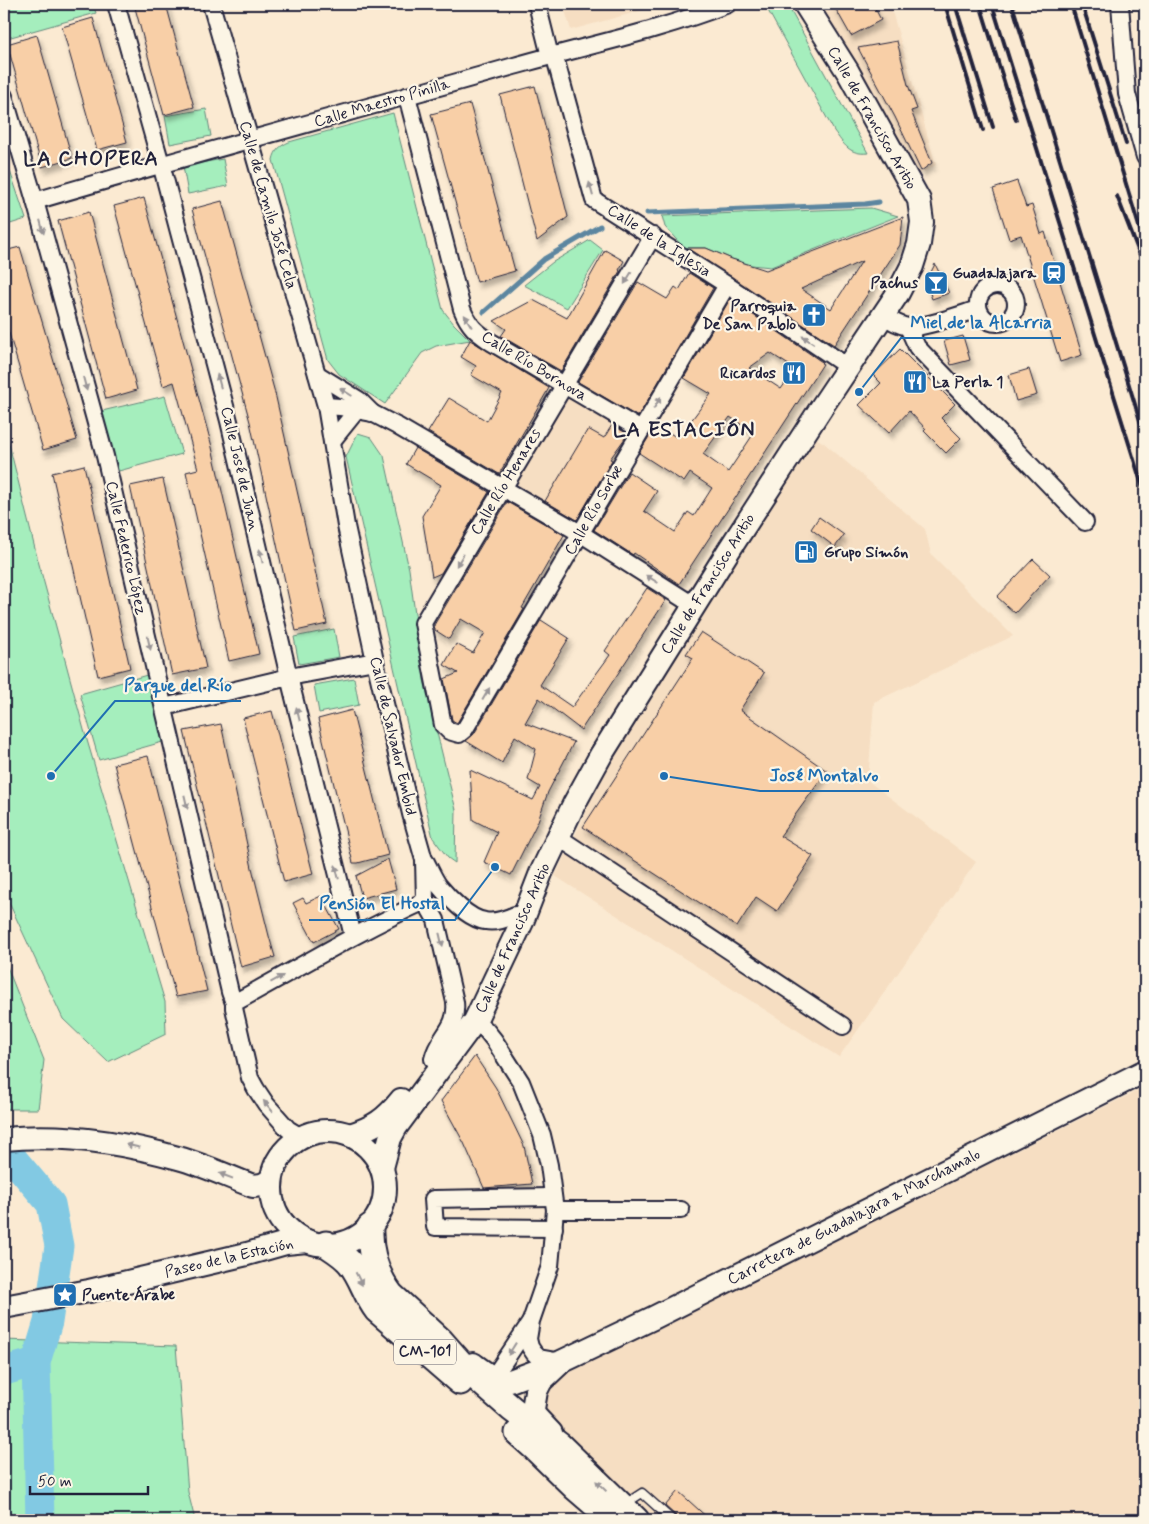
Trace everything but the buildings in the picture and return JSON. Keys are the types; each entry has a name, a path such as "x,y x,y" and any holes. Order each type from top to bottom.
{"main road":[{"name":"Calle de Francisco Aritio","path":"382,1168 390,1138 396,1126 475,1021 522,922 558,837 600,755 638,698 694,605 848,367 884,316 906,280 917,254 922,222 919,200 848,72 805,4"},
{"path":"350,1134 366,1130 379,1123 388,1115 467,1014 522,901 542,873"},
{"name":"Carretera de Guadalajara a Marchamalo","path":"561,1362 653,1318 1145,1072"},
{"path":"331,1130 350,1134 366,1145 382,1168 384,1198 377,1216 370,1227 350,1241 332,1245 317,1243 297,1236 283,1224 274,1208 272,1172 281,1155 294,1141 312,1133 331,1130"},
{"path":"4,1139 42,1137 125,1144 180,1158 253,1186 262,1185 271,1180"},
{"name":"CM-101","path":"370,1227 370,1241 376,1267 391,1295 441,1341 482,1384 560,1446 624,1515"},
{"name":"Paseo de la Estación","path":"4,1307 89,1291 286,1243 317,1243"},
{"name":"CM-101","path":"317,1243 340,1253 352,1264 371,1303 377,1310 537,1450 576,1488 624,1515"},
{"path":"441,1341 493,1378 504,1382 561,1362"},
{"path":"560,1446 553,1435 535,1416 533,1409 536,1391 541,1381 561,1362"}],"street":[{"name":"Calle José de Juan","path":"116,4 161,164 229,421 289,677 353,936"},
{"name":"Calle de Camilo José Cela","path":"210,4 326,406"},
{"name":"Calle de la Iglesia","path":"537,4 594,200 727,284 848,367"},
{"name":"Calle Maestro Pinilla","path":"35,201 161,164 681,20 728,4"},
{"path":"1120,4 1127,94 1145,157"},
{"name":"Calle Federico López","path":"4,96 105,456 250,1078 266,1104 288,1129 293,1133 305,1136"},
{"name":"Calle Río Bornova","path":"407,96 466,320 472,328 491,342 641,430"},
{"name":"Calle Río Henares","path":"458,734 449,731 443,725 423,622 653,236"},
{"name":"Calle Río Sorbe","path":"458,734 466,729 727,284"},
{"path":"884,316 898,324 908,327 919,327 978,309"},
{"path":"908,327 917,347 1085,522"},
{"path":"317,374 360,400 365,411"},
{"path":"326,406 365,411 398,426 580,533 694,605"},
{"name":"Calle de Salvador Embid","path":"326,406 346,526 375,661 411,814 424,860 425,901 436,920 455,1002 456,1011 453,1023 433,1059"},
{"path":"332,441 365,411"},
{"path":"164,707 289,677 375,661"},
{"path":"558,837 843,1026"},
{"path":"424,860 438,885 451,899 479,920 492,922 504,920 515,915"},
{"path":"234,1003 353,936 425,901"},
{"path":"475,1021 494,1040 521,1082 542,1135 549,1165 554,1204 554,1228 550,1266 531,1321 528,1339 534,1353 539,1358 561,1362"},
{"path":"554,1228 435,1227 433,1200 681,1210"},
{"path":"493,1378 531,1321"}],"lane":[{"path":"624,1515 642,1493 672,1520"}],"shaded area":[{"path":"563,4 665,4 571,30"},
{"path":"809,4 890,4 936,165 917,175"},
{"path":"570,395 628,430 573,521 514,486"},
{"path":"806,432 824,443 925,529 931,554 1013,636 874,702 868,781 976,862 839,1057 555,876 585,815 601,755"},
{"path":"1145,1087 1145,1520 655,1520 559,1431 541,1408 547,1389 560,1377"}],"green space":[{"path":"4,4 93,4 96,13 4,39"},
{"path":"787,4 868,153 852,151 844,145 834,131 765,5"},
{"path":"206,109 211,136 170,144 165,116"},
{"path":"393,113 443,310 470,340 436,346 422,353 385,404 339,374 328,360 273,160 278,149 289,142"},
{"path":"4,156 26,219 4,226"},
{"path":"223,159 228,186 188,194 183,166"},
{"path":"871,208 898,216 771,267 751,265 706,248 684,248 665,227 662,216"},
{"path":"590,240 603,250 567,308 524,285 553,262"},
{"path":"165,396 182,454 115,472 102,411"},
{"path":"4,424 36,553 84,730 165,1002 166,1034 108,1062 63,1019 4,892"},
{"path":"358,433 371,437 384,456 409,569 424,680 456,810 455,863 448,858 433,838 346,457"},
{"path":"334,629 339,657 299,664 294,637"},
{"path":"147,675 166,741 99,760 80,694"},
{"path":"354,678 359,705 319,713 314,685"},
{"path":"4,959 44,1060 38,1109 4,1109"},
{"path":"4,1340 176,1346 188,1492 195,1520 4,1520"}],"waterway":[{"path":"647,213 879,202"},
{"path":"484,312 544,259 600,226"},
{"path":"4,1148 51,1204 59,1246 48,1322 36,1362 40,1520"},
{"path":"4,1371 36,1362"}],"railway":[{"path":"945,4 983,130"},
{"path":"955,4 993,127"},
{"path":"980,4 1016,120"},
{"path":"992,4 1145,495"},
{"path":"1012,4 1145,437"},
{"path":"1071,4 1145,246"},
{"path":"1082,4 1126,144"},
{"path":"1117,196 1145,268"}],"place":[{"name":"Guadalajara","path":"1054,273"},
{"name":"Pachus","path":"936,283"},
{"name":"Parroquia De San Pablo","path":"814,315"},
{"name":"Ricardos","path":"794,373"},
{"name":"La Perla 1","path":"915,382"},
{"name":"Miel de la Alcarria","path":"859,392"},
{"name":"Grupo Simón","path":"806,552"},
{"name":"Parque del Río","path":"51,776"},
{"name":"José Montalvo","path":"664,776"},
{"name":"Pensión El Hostal","path":"495,867"},
{"name":"Puente Árabe","path":"65,1295"}],"district":[{"name":"LA CHOPERA","path":"91,159"},
{"name":"LA ESTACIÓN","path":"684,430"}]}
